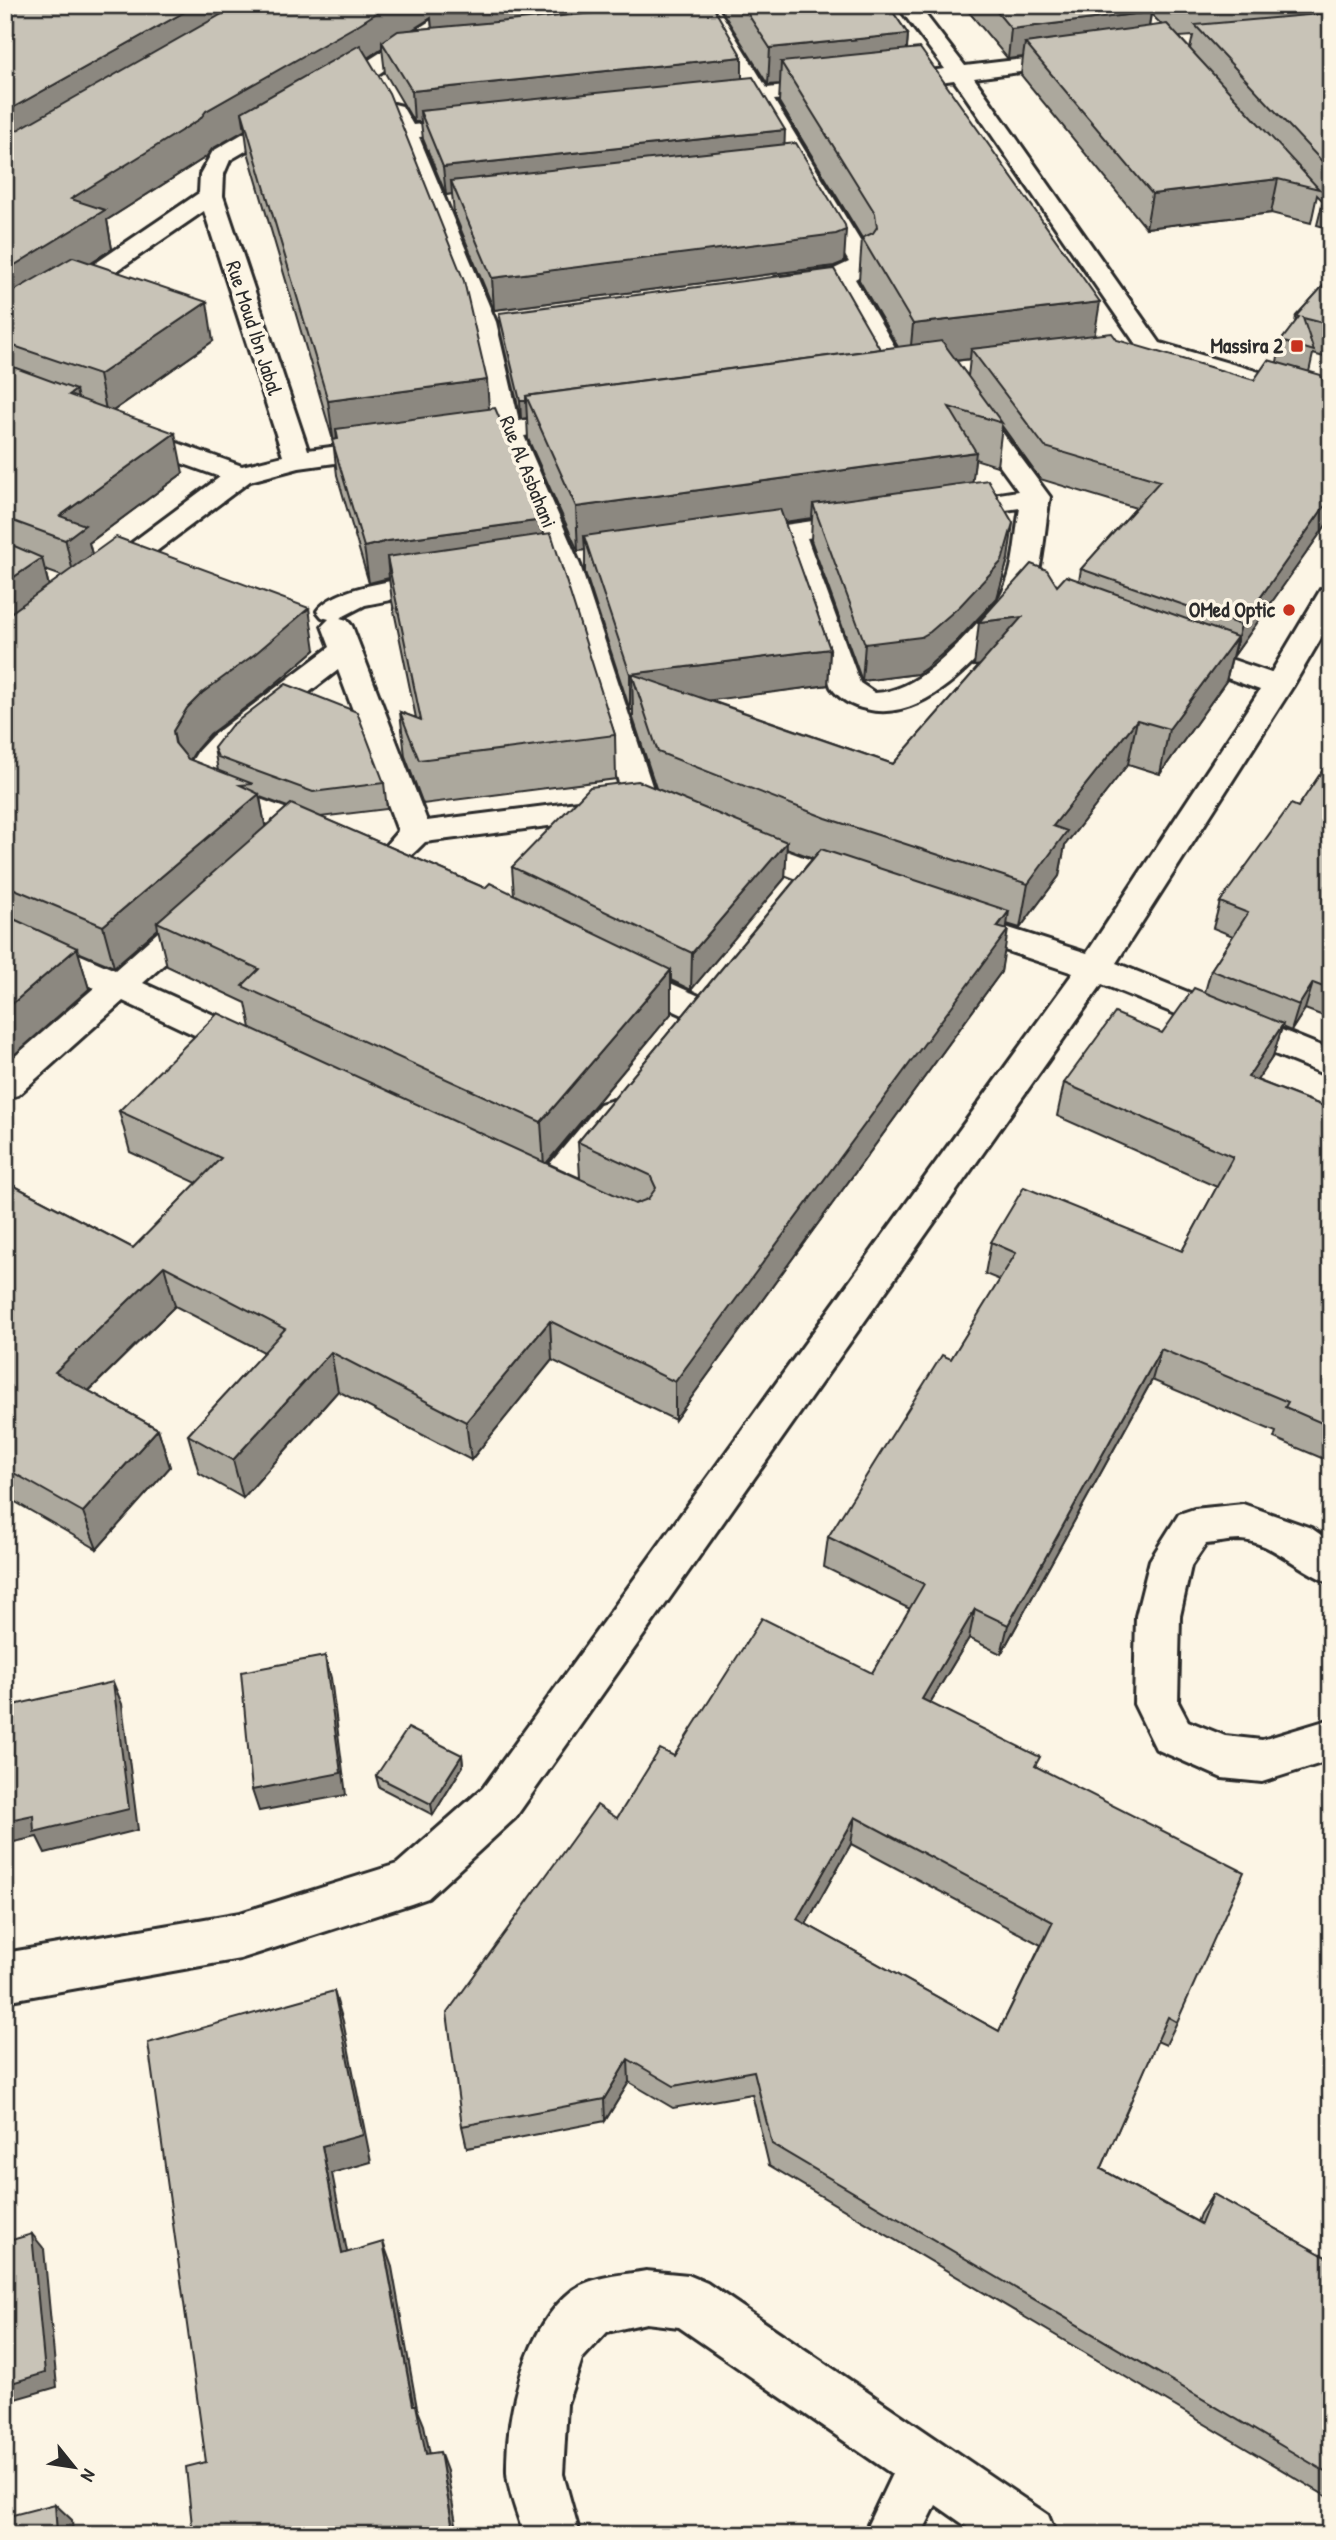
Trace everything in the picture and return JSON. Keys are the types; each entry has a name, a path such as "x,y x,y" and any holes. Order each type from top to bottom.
{"street":[{"path":"5,330 96,274 211,196 212,174 221,156 369,70 469,5"},
{"path":"907,5 960,74 1139,349 1331,401"},
{"path":"691,26 712,14 861,262 856,270 841,276 758,286"},
{"path":"394,54 434,50"},
{"path":"692,102 960,74 1090,57"},
{"name":"Rue Al Asbahani","path":"369,70 406,132 483,322 508,431 566,565 655,809 415,833"},
{"path":"406,132 501,122"},
{"path":"774,168 801,165"},
{"name":"Rue Moud Ibn Jabal","path":"211,196 298,460"},
{"path":"436,206 463,203"},
{"path":"841,276 911,377 873,382"},
{"path":"483,322 510,318"},
{"path":"791,532 846,687 859,697 874,702 890,701 946,673 982,636 1030,597 1036,497 952,383"},
{"path":"89,589 142,564 240,475 298,460 603,418"},
{"path":"110,428 240,475"},
{"path":"927,513 1036,497"},
{"path":"712,544 886,519"},
{"path":"345,650 223,743 209,758 200,774 202,783 210,792 379,856 415,833 345,650 319,609 392,589 473,578"},
{"path":"5,1977 240,1936 411,1882 499,1803 1095,968 1278,686 1331,596"},
{"path":"1161,644 1278,686"},
{"path":"271,852 302,825"},
{"path":"706,830 801,884 887,899"},
{"path":"5,1086 230,887"},
{"path":"926,912 1095,968 1331,1064"},
{"path":"5,933 279,1060"},
{"path":"599,962 698,1010"},
{"path":"587,1205 538,1182 637,1083"},
{"path":"1331,1565 1296,1541 1243,1522 1194,1527 1171,1560 1158,1616 1156,1704 1172,1735 1222,1757 1262,1761 1331,1739"},
{"path":"552,2535 535,2474 540,2404 560,2343 593,2308 646,2297 688,2302 1028,2535"},
{"path":"891,2535 926,2465"}],"building":[{"path":"17,5 197,5 5,112 5,12"},
{"path":"238,5 389,5 206,111 200,119 71,199 105,210 5,271 5,137"},
{"path":"681,5 712,5 742,57 412,91 382,42 398,31"},
{"path":"742,5 888,5 908,34 770,48"},
{"path":"991,5 1145,5 1151,12 1011,29"},
{"path":"1176,5 1213,5 1179,8"},
{"path":"1331,13 1331,171 1195,25"},
{"path":"1167,24 1319,189 1278,179 1152,194 1025,43"},
{"path":"360,45 389,93 464,281 487,380 328,401 242,112"},
{"path":"920,48 1100,302 913,324 862,238 873,233 877,227 875,213 781,62"},
{"path":"753,77 785,130 443,167 420,111"},
{"path":"796,143 846,230 836,234 492,278 451,181"},
{"path":"73,257 207,302 99,375 5,343 5,296"},
{"path":"834,269 880,349 526,396 526,401 520,401 499,313"},
{"path":"1331,277 1331,325 1303,318 1314,351 1281,341 1299,317 1296,316"},
{"path":"1112,333 1117,340 1254,380 1268,360 1321,375 1331,407 1331,497 1241,625 1081,569 1160,481 1045,447 971,349"},
{"path":"942,341 1002,423 949,407 976,452 576,507 526,396"},
{"path":"5,364 76,390 69,395 175,433 60,516 85,525 65,540 5,518"},
{"path":"495,408 543,520 388,541 364,547 332,440 338,439 336,429"},
{"path":"988,480 1013,523 1002,561 960,606 930,632 921,637 865,644 813,504"},
{"path":"780,509 830,649 630,674 584,536"},
{"path":"551,533 615,735 419,760 400,712 421,720 387,557"},
{"path":"116,537 309,608 255,654 202,693 187,708 173,731 175,743 188,759 253,784 240,785 259,794 103,926 5,885 5,617"},
{"path":"5,542 42,558 5,583"},
{"path":"1031,564 1047,570 1057,586 1066,576 1237,637 1169,729 1137,720 1053,826 1067,831 1028,884 826,818 658,752 632,674 893,764 1022,617 979,622"},
{"path":"286,684 357,712 384,783 313,792 218,757 214,748 231,726"},
{"path":"1330,759 1331,990 1313,983 1299,1005 1211,970 1248,913 1220,902 1291,804 1298,807"},
{"path":"638,781 787,842 692,953 512,867 590,787"},
{"path":"291,804 485,888 490,883 671,970 541,1122 242,986 259,969 157,922"},
{"path":"821,849 1009,911 997,927 1008,930 675,1382 550,1321 466,1422 331,1352 233,1460 188,1435 285,1329 164,1266 55,1372 158,1429 83,1512 5,1468 5,1181 133,1248 221,1158 119,1111 218,1013 635,1204 648,1199 656,1188 650,1175 578,1142"},
{"path":"5,915 77,948 5,1010"},
{"path":"1194,988 1283,1024 1248,1077 1331,1109 1331,1427 1285,1407 1288,1402 1161,1349 1008,1625 975,1609 922,1699 1040,1757 1035,1766 1244,1872 1177,2022 1168,2017 1101,2169 1201,2224 1213,2194 1331,2260 1331,2475 772,2144 754,2071 674,2086 628,2059 604,2099 462,2126 447,2013 597,1805 617,1818 660,1749 674,1756 762,1618 872,1673 924,1584 828,1537 942,1355 951,1359 1016,1253 991,1242 1024,1187 1182,1251 1233,1157 1064,1083 1115,1013 1162,1033","holes":["855,1817 1053,1922 999,2031 797,1919"]},
{"path":"325,1656 341,1773 252,1790 241,1672"},
{"path":"113,1682 129,1809 34,1832 33,1815 5,1821 5,1707"},
{"path":"408,1728 462,1755 431,1804 376,1776"},
{"path":"334,1991 363,2135 322,2146 342,2254 383,2242 413,2405 416,2405 426,2454 440,2452 454,2535 193,2535 186,2467 206,2462 148,2043"},
{"path":"32,2234 45,2373 5,2385 5,2242"},
{"path":"55,2504 57,2535 5,2535 5,2517"}],"place":[{"name":"Massira 2","path":"1297,346"},
{"name":"OMed Optic","path":"1289,610"}]}
